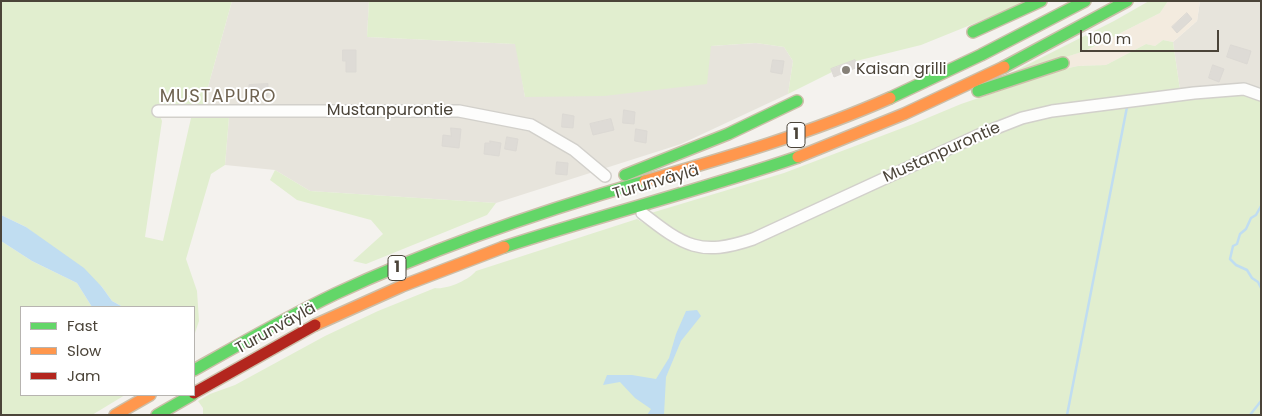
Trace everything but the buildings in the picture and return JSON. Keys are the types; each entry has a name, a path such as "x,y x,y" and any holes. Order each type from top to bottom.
{"highway":[{"path":"973,32 1041,1"},
{"name":"Turunväylä","path":"195,369 276,324 336,294 491,229 576,201 738,155 805,132 908,89 1012,40 1084,1"},
{"name":"Turunväylä","path":"195,393 285,341 345,310 460,263 565,226 670,197 813,151 896,118 1020,58 1127,1"},
{"path":"896,118 1063,63"},
{"path":"491,229 576,193 700,145 797,100"},
{"path":"114,415 148,396"},
{"name":"Turunväylä","path":"157,415 190,396"}],"street":[{"name":"Mustanpurontie","path":"642,213 681,242 700,248 730,246 753,239 981,134 1022,118 1052,111 1194,93 1244,90 1261,95"},
{"name":"Mustanpurontie","path":"158,111 459,111 531,125 574,150 604,176"}],"shaded area":[{"path":"232,1 369,1 367,37 516,44 525,97 711,46 756,43 784,47 793,61 788,94 681,144 496,203 310,191 275,170 225,165 229,117 201,112"},
{"path":"1168,1 1200,1 1197,21 1173,42 1163,40 1155,46 1146,44 1106,65 1078,66 1064,69 1062,58 1085,51 1160,13"},
{"path":"1200,1 1261,1 1261,88 1242,84 1180,90 1173,42 1197,21"}],"green space":[{"path":"1,1 232,1 201,112 158,111 162,121 145,237 163,241 191,118 229,117 225,165 211,174 186,259 197,291 199,321 195,333 195,306 121,306 112,301 102,287 26,227 1,215"},
{"path":"369,1 1030,1 921,45 844,64 831,69 832,72 788,94 793,61 784,47 756,43 711,46 707,84 604,96 525,97 515,44 367,37"},
{"path":"1149,1 1168,1 1160,13 1085,51 1005,76 1114,21"},
{"path":"1163,40 1173,42 1180,90 1036,109 1008,116 777,223 758,231 726,240 711,242 683,235 667,226 651,213 784,173 961,104 1064,69 1078,66 1106,65 1146,44 1155,46"},
{"path":"1224,95 1247,96 1261,101 1261,415 203,415 203,408 198,401 210,394 235,385 325,336 378,311 435,288 457,284 476,271 637,219 682,246 704,251 878,187 1027,121"},
{"path":"275,170 310,191 496,203 487,215 366,264 353,261 383,234 371,220 297,200 270,180"},
{"path":"1,241 32,261 77,283 91,306 20,306 20,396 123,396 92,415 1,415"}],"water":[{"path":"1,215 26,227 84,268 112,301 121,306 91,306 77,283 32,261 1,241"},
{"path":"697,310 701,316 681,341 666,377 664,415 647,415 651,409 635,398 620,382 603,385 607,375 632,375 656,379 669,358 676,334 686,311"}],"waterway":[{"path":"1067,415 1127,107"},
{"path":"1261,206 1256,215 1251,218 1246,229 1240,234 1237,244 1233,246 1230,259 1236,265 1247,270 1261,288"},
{"path":"1250,415 1261,401"}],"traffic: fast":[{"path":"973,32 1041,1"},
{"path":"890,98 981,55 1085,1"},
{"path":"1004,67 1127,1"},
{"path":"978,91 1063,63"},
{"path":"625,175 728,134 797,101"},
{"path":"504,247 798,157"},
{"path":"195,369 317,303 411,261 527,218 645,181"},
{"path":"157,415 190,396"}],"traffic: slow":[{"path":"798,157 904,114 1004,67"},
{"path":"645,181 800,133 890,98"},
{"path":"315,325 402,286 504,247"},
{"path":"115,415 148,396"}],"traffic: jam":[{"path":"195,392 315,325"}],"place":[{"name":"Kaisan grilli","path":"846,70"}],"district":[{"name":"MUSTAPURO","path":"218,97"}]}
